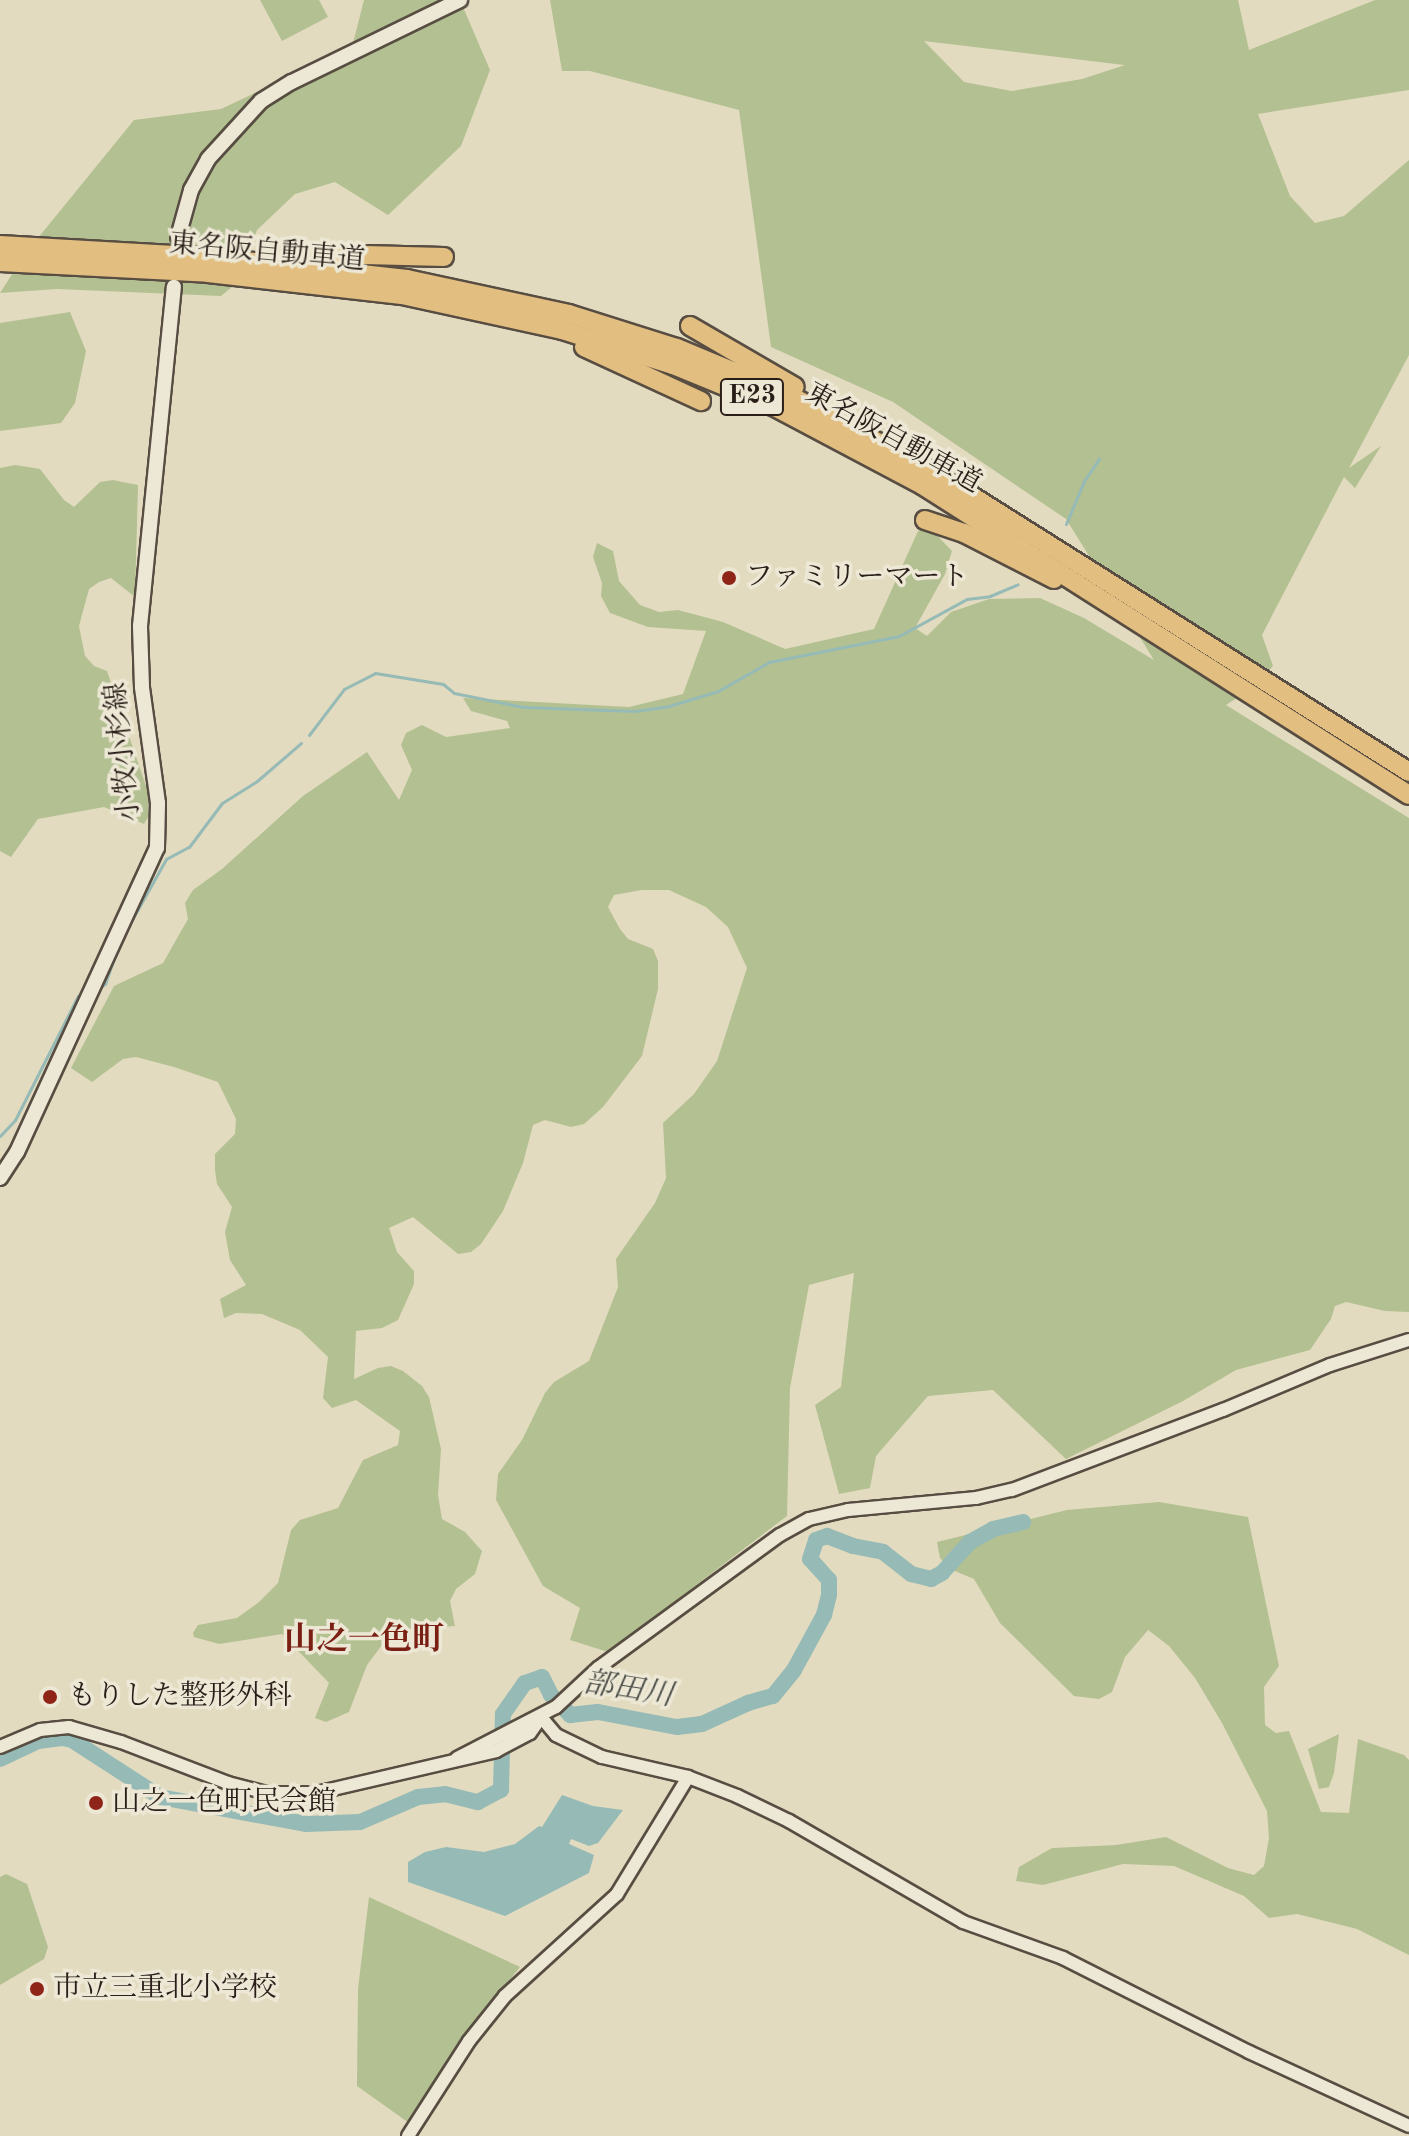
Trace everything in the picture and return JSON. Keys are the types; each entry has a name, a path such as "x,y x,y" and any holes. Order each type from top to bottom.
{"highway":[{"name":"東名阪自動車道","path":"0,245 130,251 361,272 460,289 569,314 677,348 731,369 833,417 932,471 1409,772"},
{"path":"130,251 444,257"},
{"name":"東名阪自動車道","path":"0,262 275,279 453,305 617,345 773,406 933,491 1409,795"},
{"path":"453,305 592,349 701,401"},
{"path":"690,326 932,471"},
{"path":"925,520 995,547 1169,642"}],"main road":[{"path":"178,237 191,190 208,159 261,101 292,82 460,0"},
{"name":"小牧小杉線","path":"0,1178 17,1152 89,992 148,872 160,828 142,687 140,626 174,287"}],"street":[{"path":"494,1746 513,1730 541,1717 560,1703 598,1668 745,1564 766,1545 809,1519 848,1510 976,1498 1012,1490 1223,1410 1330,1365 1409,1340"},
{"path":"0,1747 40,1730 69,1727 121,1742 228,1783 287,1795 340,1790 457,1758 530,1733 541,1717"},
{"path":"541,1717 556,1735 602,1757 688,1777 789,1821 963,1922 1063,1958 1249,2052 1409,2126"},
{"path":"408,2136 469,2041 505,1996 617,1894 688,1777"}],"green space":[{"path":"260,0 319,0 328,17 282,41"},
{"path":"364,0 460,0 490,70 461,146 388,215 335,182 295,194 257,230 237,283 221,296 57,289 0,293 25,254 134,120 221,109 352,47"},
{"path":"550,0 1238,0 1249,50 1375,0 1409,0 1409,90 1258,114 1290,196 1315,223 1344,216 1409,160 1409,355 1349,468 1381,446 1355,488 1344,477 1262,635 1273,666 1258,684 1226,705 1409,818 1409,1312 1385,1311 1346,1302 1335,1306 1331,1319 1310,1350 1236,1370 1183,1401 1066,1459 993,1390 928,1396 876,1456 870,1488 839,1494 815,1405 841,1387 854,1273 809,1285 790,1388 787,1516 608,1652 570,1640 580,1608 543,1586 496,1500 498,1474 522,1440 545,1393 554,1382 589,1361 618,1287 616,1259 655,1203 666,1178 663,1123 694,1094 717,1061 747,968 728,927 706,907 669,890 642,890 614,895 608,907 620,929 628,939 653,949 658,961 658,989 642,1056 603,1107 584,1124 571,1127 545,1120 533,1125 523,1163 503,1211 481,1244 471,1252 458,1254 413,1217 389,1228 397,1252 414,1271 414,1284 398,1320 382,1328 356,1331 354,1379 378,1368 391,1366 422,1386 429,1397 441,1449 438,1495 442,1519 465,1532 482,1551 475,1574 456,1589 450,1601 455,1626 416,1629 382,1645 367,1665 349,1712 326,1722 315,1718 329,1683 282,1634 219,1644 194,1637 193,1633 198,1625 237,1618 259,1602 278,1583 291,1530 300,1520 338,1508 363,1460 398,1445 400,1431 356,1400 332,1408 323,1398 328,1357 300,1330 262,1314 236,1313 224,1318 220,1299 246,1285 230,1260 225,1232 232,1207 217,1184 215,1170 215,1154 235,1134 236,1119 218,1082 174,1067 136,1057 123,1059 92,1082 71,1068 114,986 163,963 188,919 185,903 193,890 222,869 303,796 367,752 399,800 412,770 401,745 406,733 422,725 446,737 510,728 507,721 471,711 463,698 629,707 683,694 706,631 648,627 610,613 601,596 602,583 593,557 597,543 613,551 619,581 640,605 659,612 678,610 723,622 785,649 874,629 918,531 929,527 952,551 945,574 915,628 927,636 951,612 989,599 1040,598 1084,618 1154,660 1066,519 893,402 771,347 739,110 590,71 562,71","holes":["924,41 1125,65 1082,79 1012,91 964,82"]},
{"path":"70,312 86,351 75,403 61,423 0,431 0,323"},
{"path":"15,465 40,469 64,500 74,507 100,482 113,480 138,485 135,597 111,578 99,582 89,589 79,626 85,656 94,666 107,671 147,789 150,814 144,824 104,807 38,819 11,857 0,851 0,468"},
{"path":"1159,1502 1248,1517 1279,1666 1264,1687 1265,1725 1276,1733 1289,1731 1321,1812 1349,1813 1358,1739 1404,1755 1409,1760 1409,1955 1357,1929 1297,1914 1269,1918 1244,1896 1174,1866 1123,1864 1043,1885 1016,1881 1019,1867 1052,1848 1116,1845 1166,1837 1228,1868 1254,1875 1264,1866 1269,1838 1267,1811 1222,1723 1195,1678 1169,1646 1148,1630 1125,1657 1112,1692 1099,1699 1074,1696 1000,1623 974,1579 950,1569 940,1558 937,1542 1067,1510"},
{"path":"1339,1734 1329,1787 1319,1789 1308,1749"},
{"path":"6,1874 27,1884 48,1947 44,1959 0,1985 0,1877"},
{"path":"369,1897 520,1967 456,2048 409,2123 357,2086 358,1989"}],"water":[{"path":"562,1795 593,1806 623,1810 598,1843 589,1846 571,1839 569,1844 594,1855 589,1873 505,1916 408,1882 408,1862 425,1852 446,1847 484,1852 515,1844 539,1826 542,1827"}],"waterway":[{"path":"1066,524 1084,481 1099,459"},
{"path":"309,735 344,689 375,673 443,684 454,693 523,707 635,711 669,706 718,691 769,662 899,636 967,599 990,596 1018,584"},
{"path":"129,925 166,859 189,847 222,803 257,781 301,743"},
{"path":"96,990 105,984 117,949"},
{"path":"0,1136 15,1120 78,996 85,993"},
{"name":"部田川","path":"0,1759 38,1741 72,1740 160,1797 306,1824 360,1822 418,1797 445,1794 478,1802 501,1790 503,1714 525,1683 542,1677 551,1695 570,1715 598,1712 677,1727 702,1724 748,1703 773,1696 794,1670 824,1615 829,1595 829,1580 810,1559 816,1540 827,1536 853,1546 883,1552 911,1574 931,1579 942,1573 970,1542 993,1529 1023,1522"}],"place":[{"name":"ファミリーマート","path":"729,578"},
{"name":"もりした整形外科","path":"50,1697"},
{"name":"山之一色町民会館","path":"96,1803"},
{"name":"市立三重北小学校","path":"37,1989"}],"district":[{"name":"山之一色町","path":"364,1641"}]}
